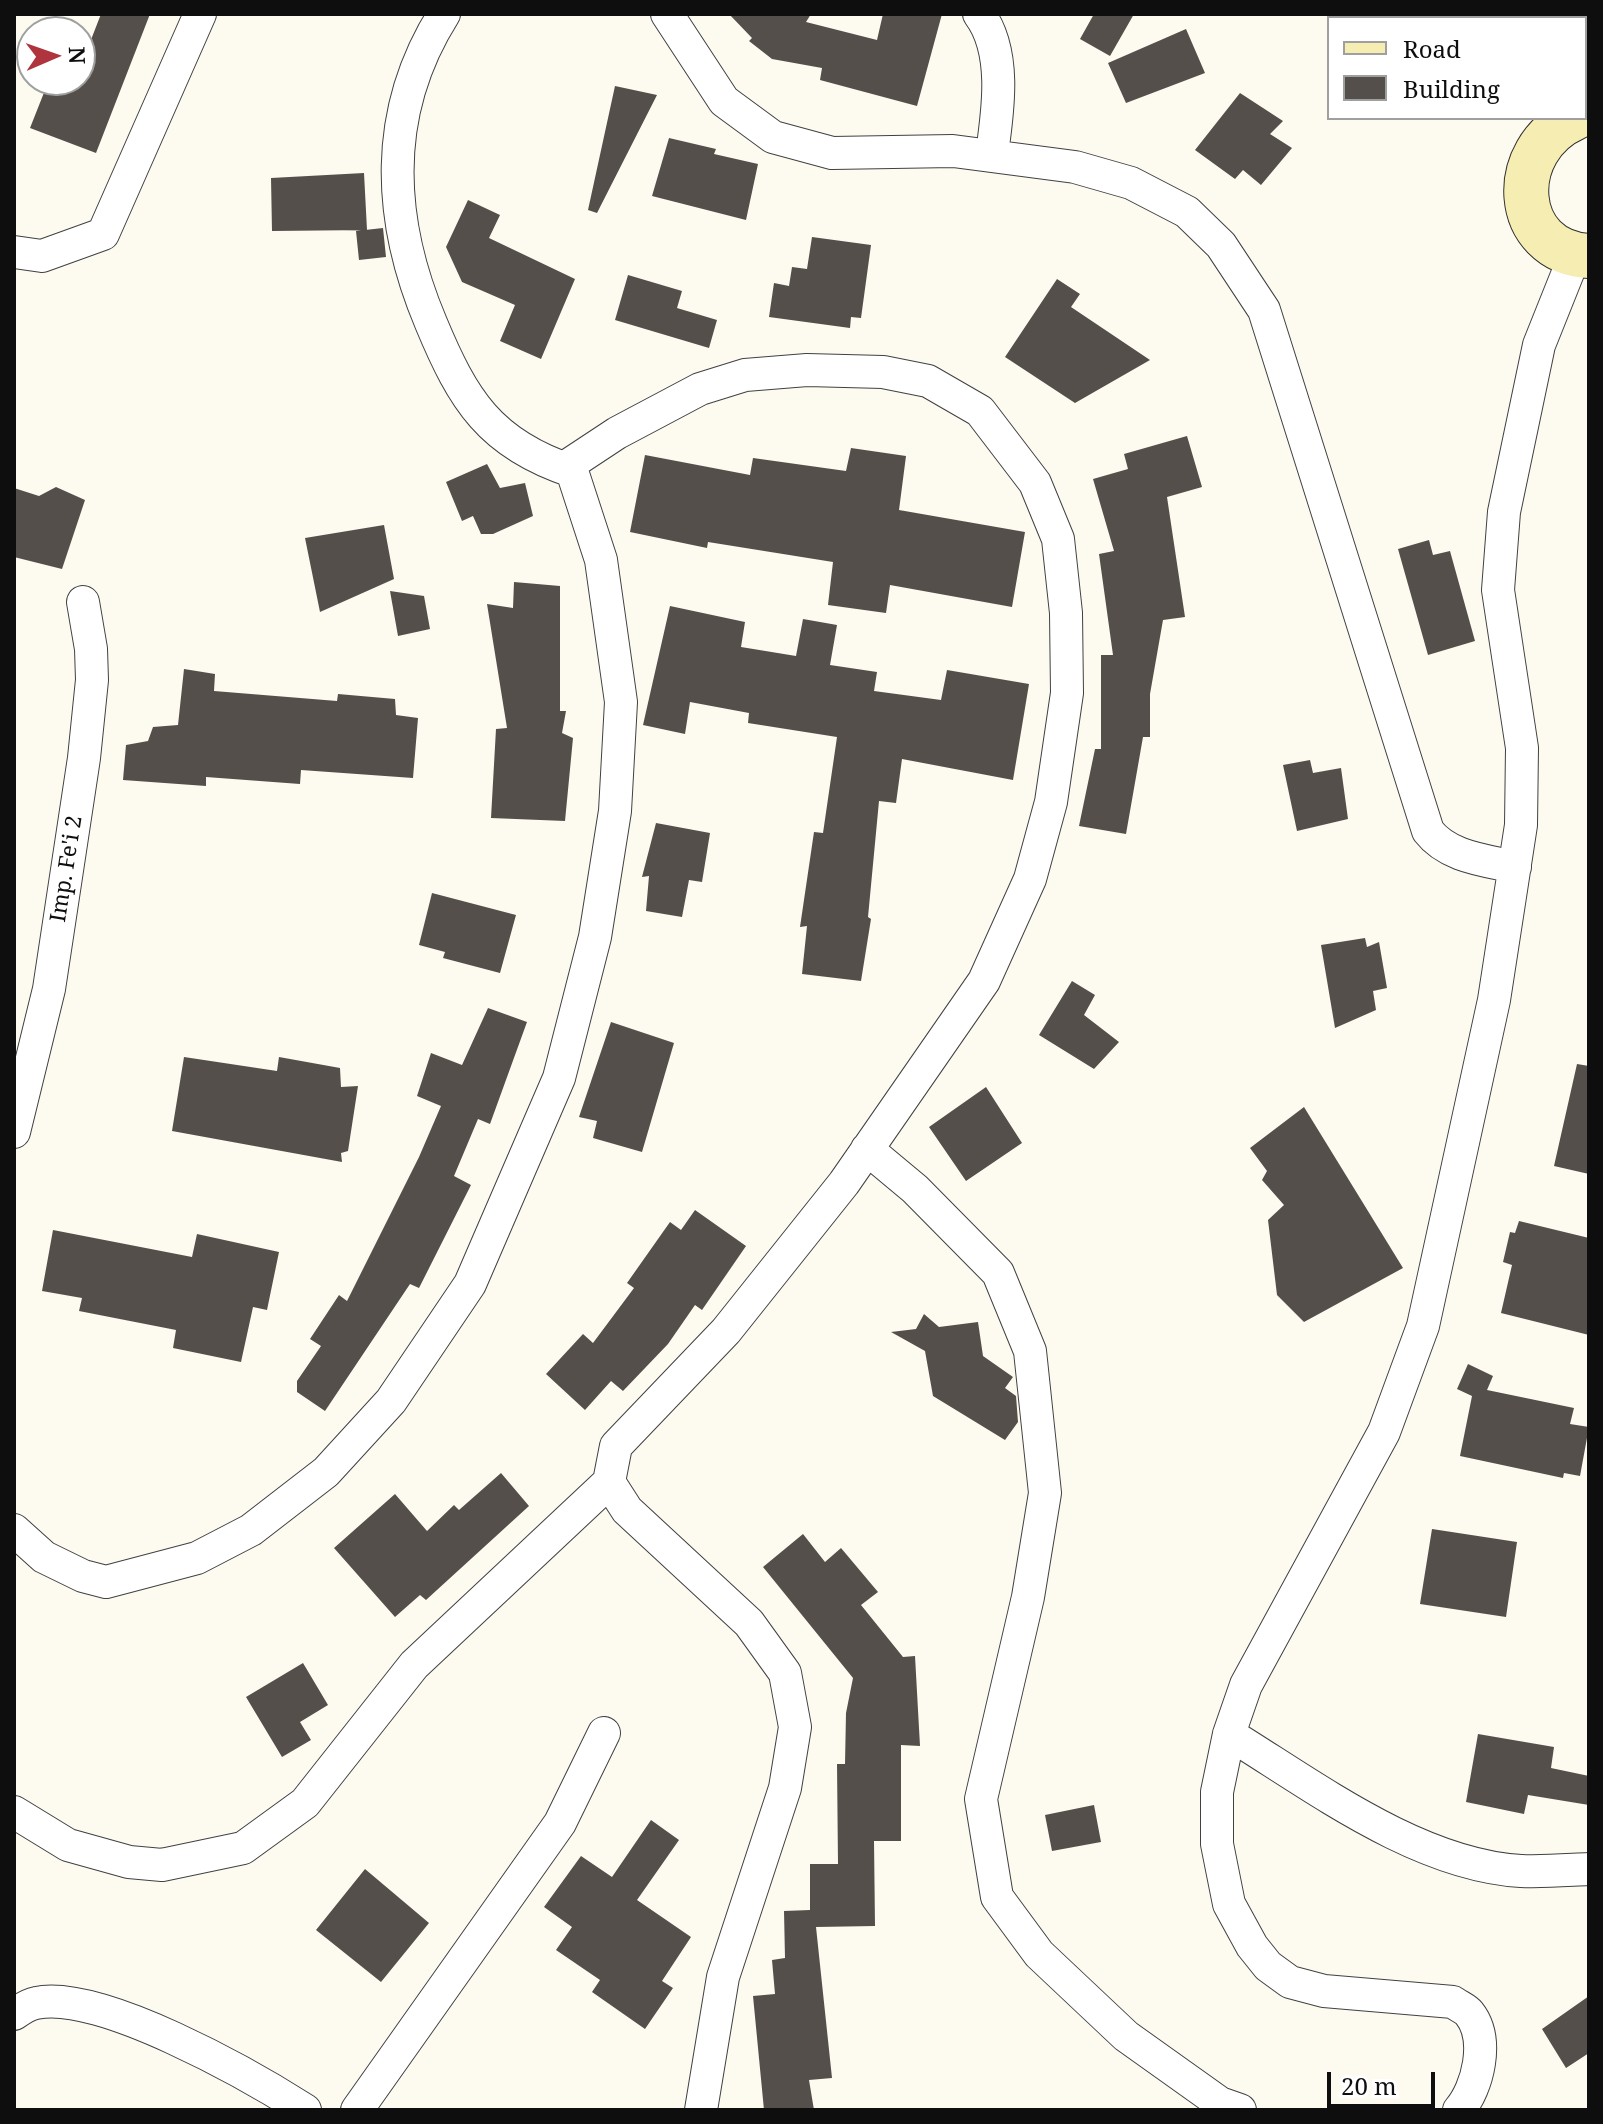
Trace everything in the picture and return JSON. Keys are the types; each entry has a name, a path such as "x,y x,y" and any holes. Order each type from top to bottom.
{"main road":[{"path":"1570,120 1546,135 1528,167 1527,203 1544,236 1582,256"}],"street":[{"path":"14,252 42,256 103,234 200,14"},
{"path":"14,1530 44,1557 83,1576 106,1582 197,1558 264,1522 326,1472 391,1401 470,1284 559,1078 595,937 615,811 621,710 601,560 572,471 527,453 491,424 460,389 412,275 400,214 398,154 407,93 422,50 444,14"},
{"path":"667,14 724,101 773,137 832,153 992,153 1015,162 1075,167 1131,183 1187,212 1221,245 1264,310 1428,831 1435,840 1462,855 1515,867"},
{"path":"979,14 994,42 998,111 992,153"},
{"path":"1459,2110 1472,2093 1478,2068 1478,2034 1469,2013 1453,2002 1324,1991 1290,1982 1268,1966 1252,1946 1229,1904 1217,1844 1217,1792 1229,1734 1246,1685 1384,1432 1423,1326 1494,1000 1522,812 1522,748 1498,574 1504,512 1539,345 1582,256"},
{"path":"14,1812 68,1845 129,1862 162,1865 243,1848 305,1803 414,1665 609,1482 616,1446 726,1331 867,1149 984,981 1030,879 1051,802 1065,708 1066,613 1058,539 1043,496 980,411 928,381 883,372 807,370 745,375 715,383 617,433 564,468"},
{"name":"Imp. Fe'i 2","path":"14,1132 49,989 84,758 92,680 91,649 83,602"},
{"path":"867,1149 915,1189 998,1273 1030,1351 1045,1493 1028,1597 981,1799 997,1897 1039,1954 1126,2036 1220,2103 1240,2110"},
{"path":"609,1482 627,1510 749,1623 785,1673 795,1727 785,1788 723,1977 701,2110"},
{"path":"357,2110 560,1823 604,1733"},
{"path":"1229,1734 1365,1818 1430,1850 1466,1861 1519,1871 1589,1869"},
{"path":"14,2014 35,2003 80,2003 156,2028 305,2110"}],"building":[{"path":"101,14 150,14 96,153 30,128 43,96 96,96 96,27"},
{"path":"729,14 811,14 806,22 877,40 883,14 942,14 917,106 820,80 822,68 772,59 749,41 752,38"},
{"path":"1094,14 1134,14 1110,56 1080,39"},
{"path":"1186,29 1205,73 1126,103 1108,63"},
{"path":"615,86 657,95 597,213 588,210"},
{"path":"1240,93 1283,121 1270,134 1292,148 1261,185 1243,170 1235,179 1195,150"},
{"path":"669,138 716,149 714,154 758,164 746,220 652,196"},
{"path":"364,173 367,230 272,231 271,178"},
{"path":"468,200 500,215 489,238 575,279 541,359 500,341 515,305 462,282 446,247"},
{"path":"383,228 386,257 359,260 356,231"},
{"path":"812,237 871,245 861,318 851,317 850,328 769,317 774,283 789,286 792,267 807,269"},
{"path":"628,275 682,291 677,308 717,320 709,348 615,320"},
{"path":"1057,279 1080,294 1071,307 1150,360 1075,403 1005,357"},
{"path":"1187,436 1202,487 1167,497 1185,617 1163,620 1150,694 1150,737 1143,737 1126,834 1079,826 1095,749 1101,749 1101,655 1113,655 1099,554 1114,551 1093,479 1128,469 1124,454"},
{"path":"851,448 906,456 899,510 1025,532 1012,607 890,585 886,613 828,605 833,562 708,542 707,548 630,532 645,455 750,475 753,458 846,471"},
{"path":"487,464 500,488 525,483 533,516 493,534 481,534 473,516 462,521 446,482"},
{"path":"56,487 85,500 62,569 14,557 14,488 39,496"},
{"path":"384,525 394,579 320,612 305,538"},
{"path":"1429,540 1433,555 1450,551 1475,641 1428,655 1398,549"},
{"path":"514,582 560,586 560,711 566,711 562,733 573,738 565,821 491,818 496,729 507,728 487,604 513,608"},
{"path":"390,591 424,596 430,629 398,636"},
{"path":"670,606 745,622 741,647 796,656 803,619 837,625 830,665 877,672 874,691 941,700 947,670 1029,684 1013,780 902,759 896,803 879,801 868,917 871,919 861,981 802,974 807,926 800,927 814,832 823,833 837,737 748,723 749,713 690,702 685,734 643,725"},
{"path":"184,669 215,674 214,691 337,701 338,694 395,699 396,715 418,718 413,778 301,770 300,784 206,777 206,786 123,780 126,745 148,741 153,727 178,725"},
{"path":"1310,760 1313,773 1341,768 1348,819 1297,831 1283,765"},
{"path":"656,823 710,833 702,882 689,880 682,917 646,911 649,876 642,877"},
{"path":"432,893 516,915 500,973 443,958 445,952 419,945"},
{"path":"1365,938 1367,947 1379,942 1387,988 1373,991 1376,1010 1335,1028 1321,945"},
{"path":"1072,981 1095,995 1084,1015 1119,1042 1094,1069 1039,1035"},
{"path":"488,1008 527,1022 490,1124 478,1119 454,1176 471,1185 419,1288 410,1284 325,1411 297,1392 297,1381 321,1346 310,1339 339,1295 347,1301 441,1106 417,1096 431,1053 462,1065"},
{"path":"611,1022 674,1043 642,1152 593,1138 597,1121 579,1117"},
{"path":"184,1057 277,1071 279,1057 340,1068 341,1087 358,1086 348,1151 341,1153 342,1162 172,1131"},
{"path":"1577,1064 1589,1066 1589,1174 1554,1166"},
{"path":"986,1087 1022,1143 966,1181 929,1127"},
{"path":"1304,1107 1403,1268 1304,1322 1277,1295 1268,1220 1284,1205 1262,1180 1267,1171 1250,1148"},
{"path":"695,1210 746,1246 702,1310 695,1305 668,1344 623,1391 611,1381 585,1410 546,1374 583,1334 593,1343 634,1288 627,1283 670,1222 681,1230"},
{"path":"1519,1221 1589,1238 1589,1335 1501,1313 1512,1265 1503,1262 1510,1232 1515,1233"},
{"path":"53,1230 192,1257 197,1234 279,1252 267,1310 253,1307 241,1362 173,1348 176,1330 79,1311 82,1298 42,1291"},
{"path":"924,1314 939,1327 978,1322 983,1356 1013,1377 1005,1388 1016,1396 1018,1422 1005,1440 933,1396 925,1351 891,1332 916,1329"},
{"path":"1468,1364 1493,1376 1487,1390 1574,1408 1570,1424 1589,1427 1580,1476 1564,1473 1563,1478 1460,1456 1472,1396 1457,1389"},
{"path":"501,1473 529,1506 426,1600 420,1595 395,1617 334,1548 395,1494 427,1531 454,1505 459,1510"},
{"path":"1432,1529 1517,1542 1506,1617 1420,1604"},
{"path":"803,1534 825,1562 841,1548 878,1592 861,1605 903,1657 915,1656 920,1746 901,1745 901,1841 874,1841 875,1926 816,1927 832,2078 809,2080 814,2110 764,2110 753,1996 775,1994 772,1960 785,1958 784,1911 810,1910 810,1864 838,1864 837,1764 845,1764 846,1713 853,1678 763,1567"},
{"path":"303,1663 328,1705 300,1722 311,1740 282,1757 246,1697"},
{"path":"1478,1734 1554,1747 1551,1768 1589,1776 1589,1805 1528,1795 1524,1814 1466,1802"},
{"path":"1094,1805 1101,1842 1052,1851 1045,1815"},
{"path":"651,1820 679,1840 637,1900 691,1937 662,1981 673,1988 645,2029 592,1992 600,1980 556,1950 572,1927 544,1907 581,1856 612,1877"},
{"path":"365,1869 429,1923 381,1982 316,1930"},
{"path":"1589,1996 1589,2053 1566,2068 1542,2029"}]}
